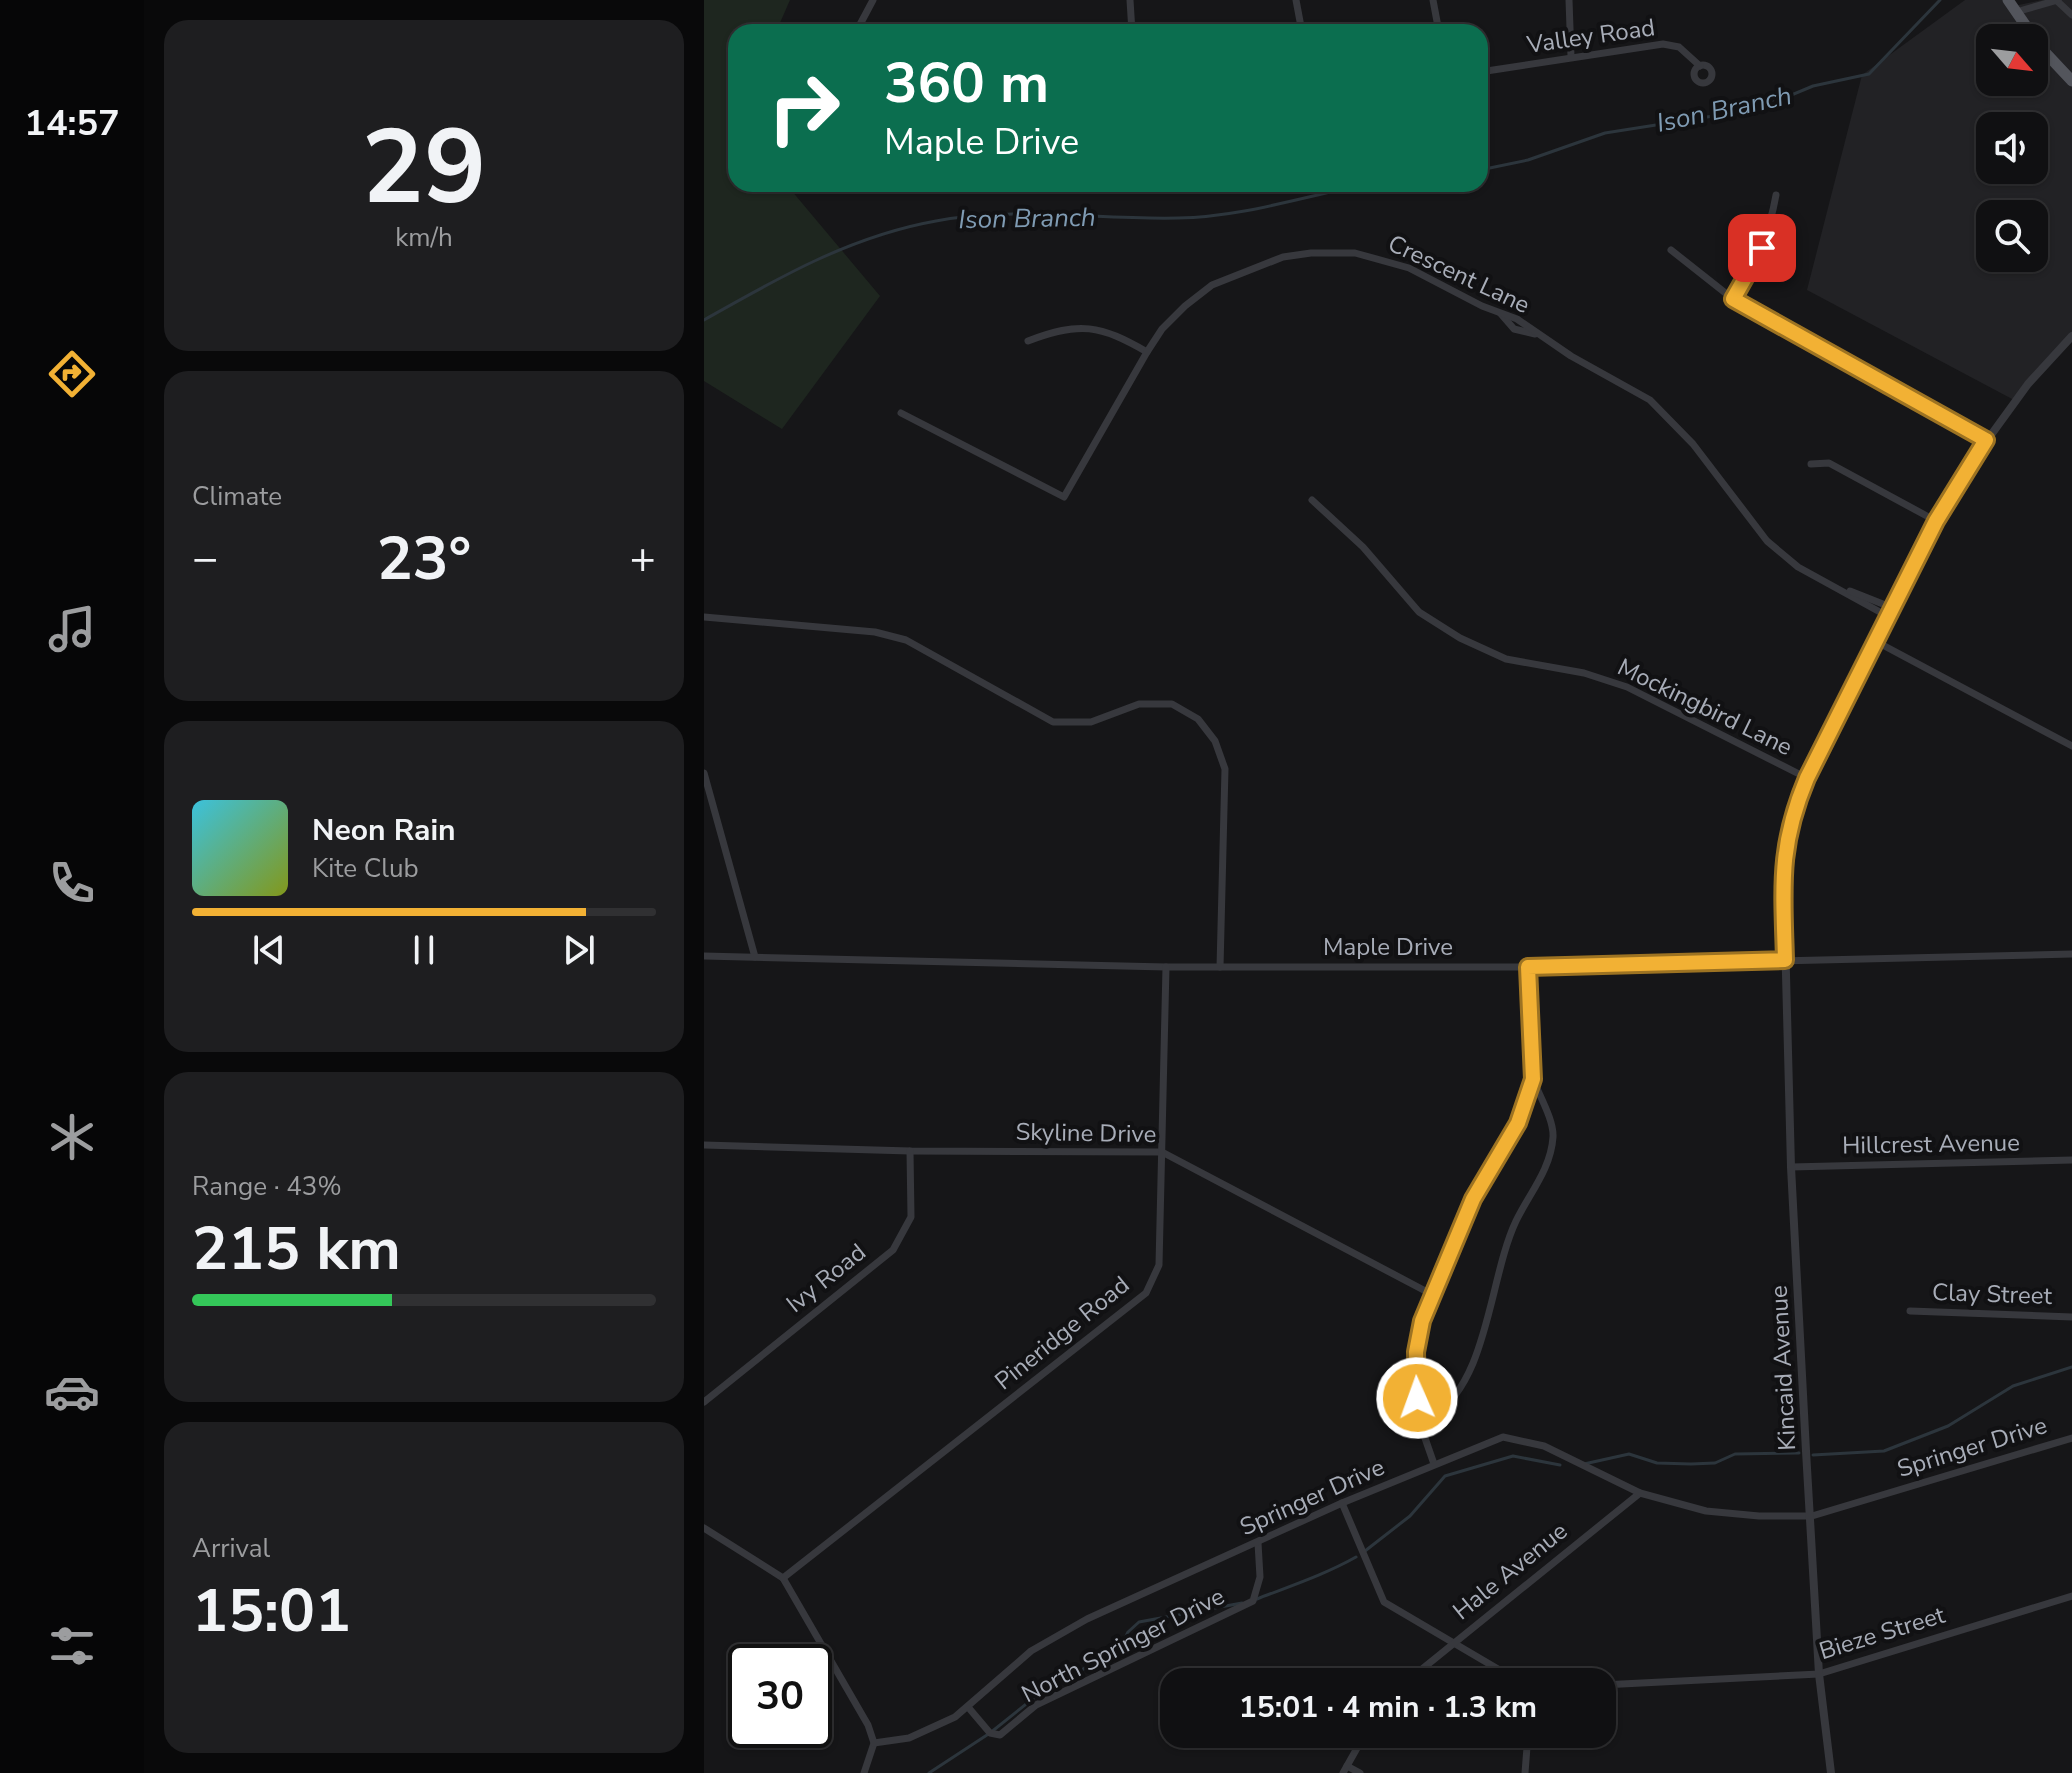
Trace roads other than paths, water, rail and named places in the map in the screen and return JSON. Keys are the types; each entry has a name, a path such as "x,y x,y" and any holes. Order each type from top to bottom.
{"main road":[{"path":"2008,0 2072,81"}],"street":[{"path":"860,24 873,0"},
{"path":"1130,0 1132,24"},
{"path":"1296,0 1300,24"},
{"path":"1433,0 1438,24"},
{"path":"1569,0 1571,56"},
{"path":"2016,12 2057,0 2072,15"},
{"name":"Valley Road","path":"1488,71 1663,44 1679,47 1700,66"},
{"path":"1733,299 1755,266 1770,230 1776,195"},
{"path":"1671,250 1733,299 1986,440"},
{"name":"Crescent Lane","path":"901,413 1064,497 1162,329 1212,285 1283,257 1311,253 1355,253 1382,258 1517,319 1537,334 1650,400 1693,444 1767,541 1798,567 1889,617"},
{"path":"1028,341 1057,330 1098,328 1147,352"},
{"name":"Kincaid Avenue","path":"1831,1773 1819,1674 1791,1167 1783,859 1790,819 1807,778 1936,521 1986,440 2028,384 2072,336"},
{"path":"1811,464 1829,463 1936,521"},
{"name":"Mockingbird Lane","path":"1312,500 1363,547 1419,612 1460,638 1506,659 1584,673 1627,687 1807,778"},
{"path":"1840,589 1864,594 1893,608"},
{"path":"704,617 875,632 898,638 1053,722 1091,722 1139,704 1172,704 1198,719 1215,741 1225,769 1220,967"},
{"path":"1877,642 2072,746"},
{"path":"704,773 755,957"},
{"name":"Maple Drive","path":"704,956 1166,967 1528,967 2072,954"},
{"name":"Pineridge Road","path":"783,1578 1146,1293 1159,1265 1166,967"},
{"path":"1418,1415 1433,1416 1459,1394 1484,1327 1515,1223 1545,1168 1553,1135 1533,1079 1528,967"},
{"path":"1434,1464 1418,1415 1416,1352 1422,1321 1473,1199 1518,1123 1533,1079"},
{"name":"Skyline Drive","path":"704,1145 910,1151 1162,1152 1433,1295"},
{"name":"Ivy Road","path":"704,1402 893,1250 911,1217 910,1151"},
{"name":"Hillcrest Avenue","path":"1791,1167 2072,1160"},
{"name":"Clay Street","path":"1910,1311 2072,1317"},
{"name":"Springer Drive","path":"874,1743 928,1731 968,1707 1031,1651 1059,1633 1342,1503 1489,1440 1517,1438 1544,1446 1640,1493 1731,1515 1812,1516 2072,1438"},
{"name":"Hale Avenue","path":"1422,1668 1640,1493"},
{"path":"1342,1503 1384,1602 1496,1668"},
{"path":"704,1528 783,1578 853,1696 874,1743 864,1773"},
{"name":"North Springer Drive","path":"968,1707 990,1733 1000,1735 1036,1705 1253,1601 1260,1577 1258,1543"},
{"name":"Bieze Street","path":"1616,1684 1819,1674 2072,1596"},
{"path":"1357,1748 1345,1770 1360,1773"},
{"path":"1525,1773 1527,1748"}],"waterway":[{"name":"Ison Branch","path":"1488,168 1528,160 1605,133 1726,114 1777,101 1813,86 1869,74 1940,0"},
{"name":"Ison Branch","path":"704,320 816,260 874,237 936,221 996,214 1202,217 1332,192"},
{"path":"1813,1455 1884,1451 1948,1426 2013,1386 2072,1367"},
{"path":"1584,1464 1629,1454 1657,1463 1691,1464 1715,1463 1735,1454 1799,1453"},
{"path":"1365,1551 1410,1516 1445,1476 1513,1456 1560,1465"},
{"path":"1257,1599 1356,1557"},
{"path":"929,1773 990,1733 1055,1681 1107,1659 1120,1649 1128,1632 1139,1622 1242,1603"}]}
